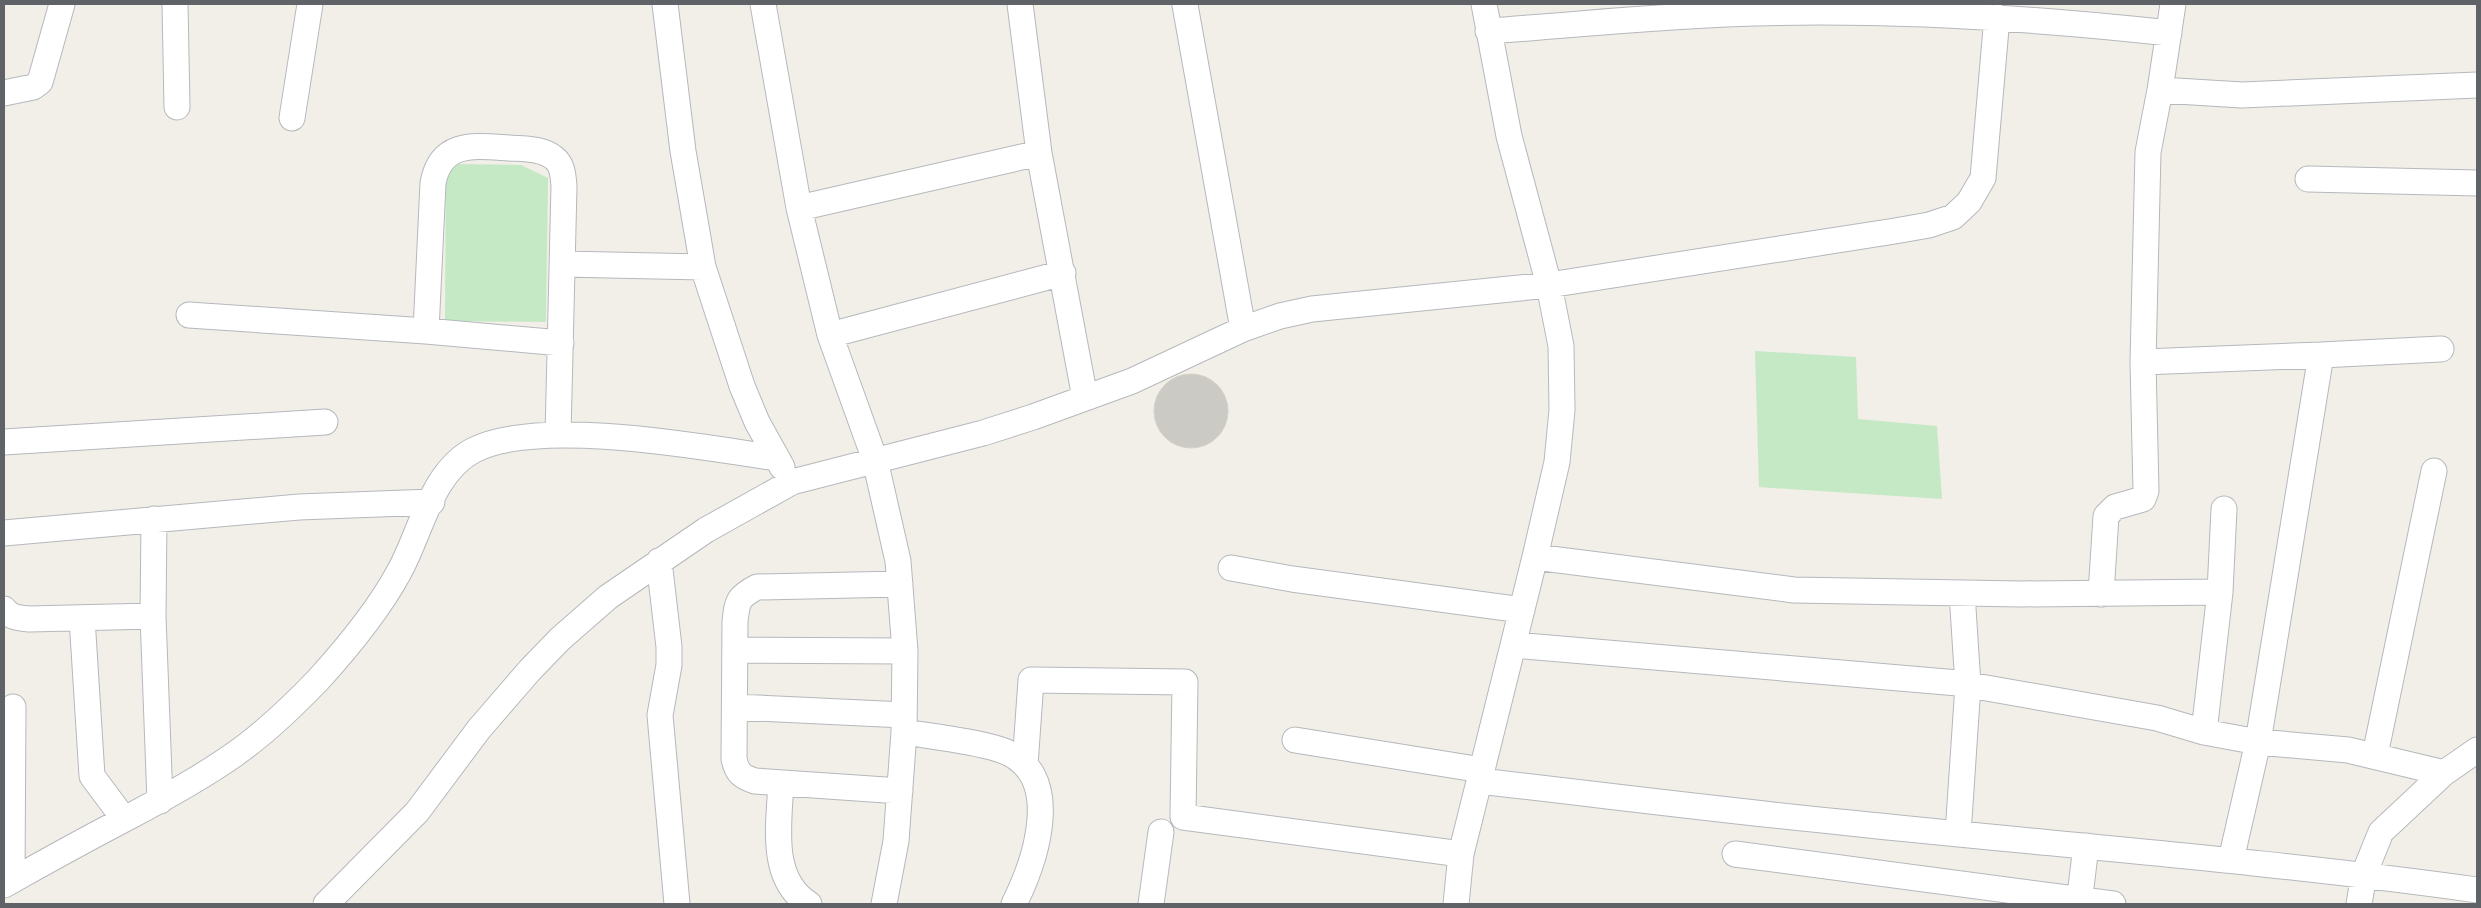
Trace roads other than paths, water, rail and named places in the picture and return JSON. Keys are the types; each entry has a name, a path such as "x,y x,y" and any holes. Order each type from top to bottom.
{"street":[{"path":"4,93 37,85 40,82 62,4"},
{"path":"175,4 177,107"},
{"path":"292,118 310,4"},
{"path":"665,4 683,151 703,268 742,386 757,422 776,458 792,482"},
{"path":"763,4 799,208 830,335 875,460 898,561 905,651 904,723 896,841 884,904"},
{"path":"1020,4 1039,153 1085,398"},
{"path":"1456,904 1461,854 1535,557 1556,462 1562,410 1561,346 1549,285 1509,136 1484,4"},
{"path":"2102,594 2106,516 2115,507 2143,499 2146,491 2143,362 2148,152 2160,90 2173,4"},
{"path":"1185,5 1243,329"},
{"path":"1488,31 1675,11 1804,8 1997,17 2169,33"},
{"path":"326,904 417,812 478,728 530,670 608,597 714,525 792,482 982,433 1085,398 1132,382 1243,329 1280,316 1312,309 1549,285 1895,231 1929,225 1954,216 1969,202 1983,178 1997,17"},
{"path":"2160,90 2242,95 2477,85"},
{"path":"426,330 433,183 440,162 457,149 472,146 532,149 555,158 562,167 564,186 558,435"},
{"path":"799,208 1039,153"},
{"path":"2308,179 2477,183"},
{"path":"563,264 703,268"},
{"path":"830,335 1063,273"},
{"path":"189,315 426,330 561,343"},
{"path":"2143,362 2441,349"},
{"path":"2231,860 2258,742 2321,355"},
{"path":"4,442 325,422"},
{"path":"8,883 160,801 235,754 278,718 318,680 382,600 400,570 432,502 457,462 475,450 498,443 558,435 649,442 776,458"},
{"path":"2374,755 2434,471"},
{"path":"4,533 299,507 432,502"},
{"path":"2204,732 2220,592 2224,509"},
{"path":"154,519 153,616 160,801"},
{"path":"1535,557 1794,590 2102,594 2220,592"},
{"path":"659,561 669,647 669,665 660,715 677,904"},
{"path":"1231,568 1292,579 1522,610"},
{"path":"900,584 757,587 744,594 737,603 735,650 736,769 743,778 755,782 900,791"},
{"path":"1958,834 1968,685 1962,593"},
{"path":"4,609 7,613 17,618 153,616"},
{"path":"82,618 92,776 124,820"},
{"path":"1514,645 1968,685 2157,718 2204,732 2258,742 2348,750 2444,773"},
{"path":"735,650 905,651"},
{"path":"1026,765 1031,680 1185,682 1183,817 1461,854"},
{"path":"8,883 13,707"},
{"path":"735,707 904,723 999,749 1026,765 1034,776 1040,799 1040,826 1028,873 1014,904"},
{"path":"1296,740 1481,775 1849,823 2364,874 2477,890"},
{"path":"2359,904 2364,874 2381,832 2444,773 2477,750"},
{"path":"781,783 779,840 782,868 787,884 800,899 808,904"},
{"path":"1151,904 1161,832"},
{"path":"2080,902 2086,846"},
{"path":"1735,854 2080,902 2113,904"}]}
